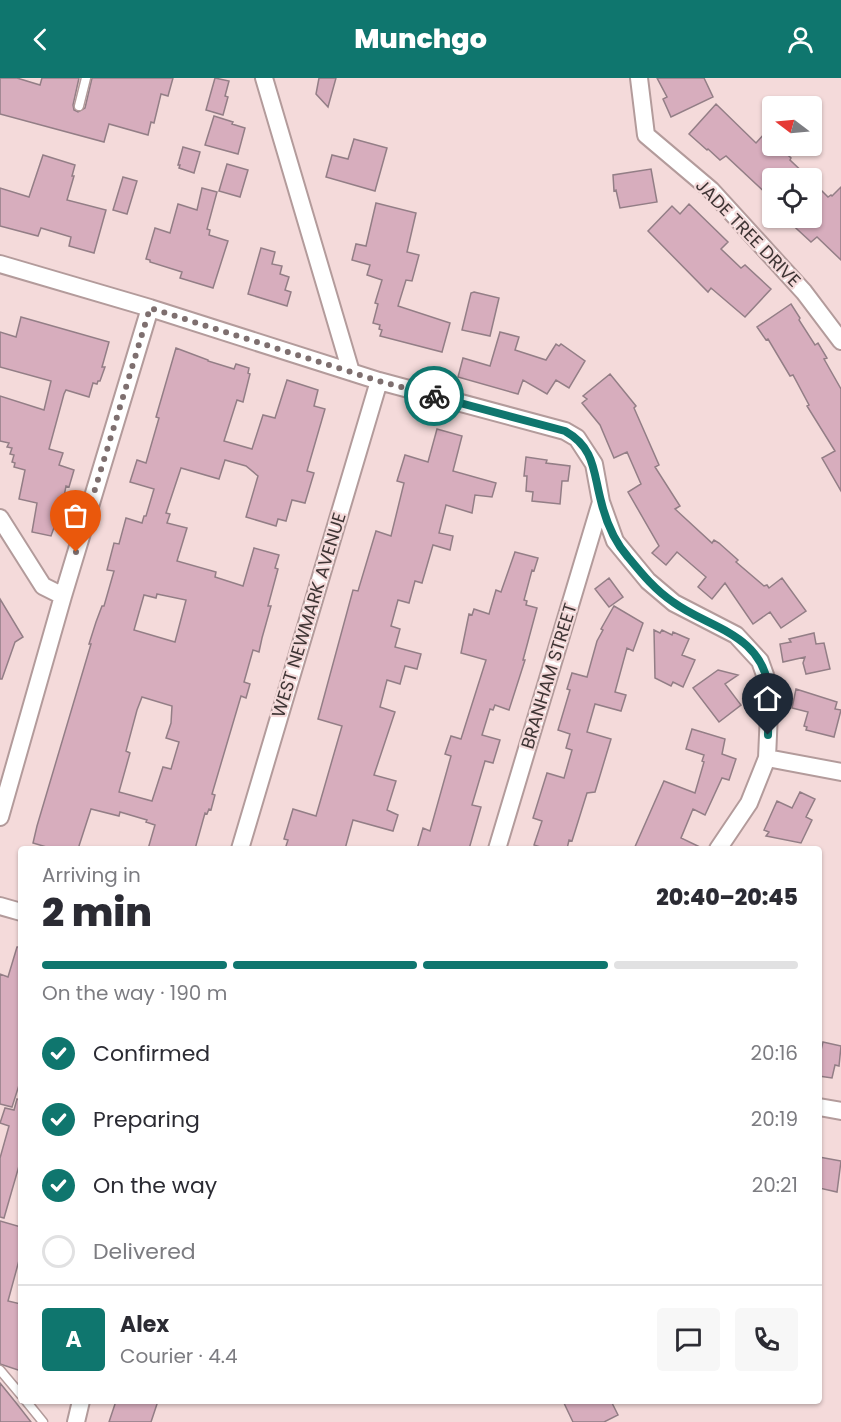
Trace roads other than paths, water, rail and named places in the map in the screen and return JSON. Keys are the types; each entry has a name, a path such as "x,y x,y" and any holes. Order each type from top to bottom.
{"street":[{"path":"264,78 351,372"},
{"name":"JADE TREE DRIVE","path":"639,78 646,135 711,190 804,292 841,341"},
{"path":"0,264 150,308 379,381 565,431 577,438 594,464 601,502 615,541 648,581 674,603 736,635 760,661 770,689 767,758 749,803 720,846"},
{"path":"0,817 63,596 150,308"},
{"name":"WEST NEWMARK AVENUE","path":"241,846 379,381"},
{"name":"BRANHAM STREET","path":"498,846 601,502"},
{"path":"0,518 43,586 63,596"},
{"path":"767,758 841,772"},
{"path":"0,906 18,911"},
{"path":"822,1108 841,1111"},
{"path":"76,1422 80,1404"}],"lane":[{"path":"79,106 86,78"},
{"path":"0,1370 18,1391"},
{"path":"28,1404 43,1422"}]}
